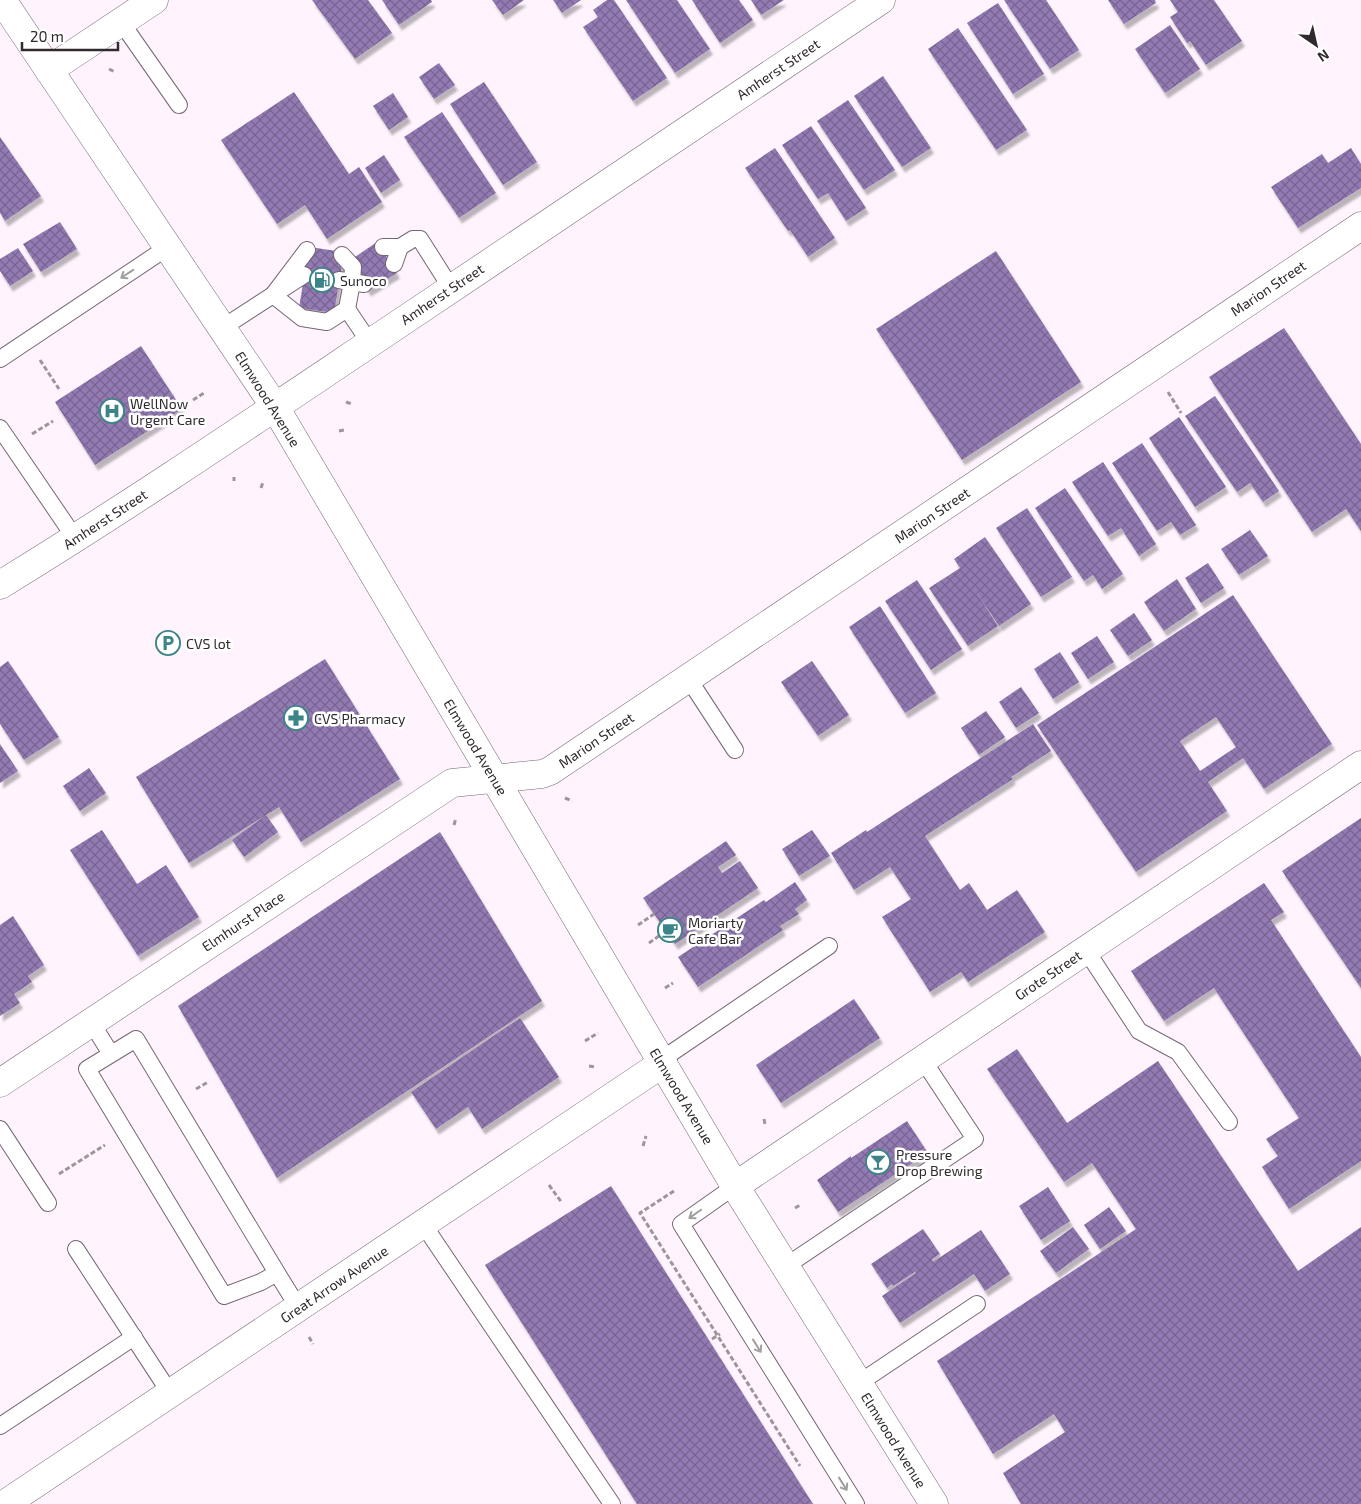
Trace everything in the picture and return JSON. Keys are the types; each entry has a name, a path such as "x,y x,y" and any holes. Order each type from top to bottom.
{"street":[{"path":"49,70 154,0"},
{"name":"Amherst Street","path":"0,585 76,538 275,407 881,0"},
{"name":"Elmwood Avenue","path":"2,3 275,407 735,1186 934,1504"},
{"name":"Marion Street","path":"494,779 542,774 550,771 1361,226"},
{"name":"Grote Street","path":"735,1186 1361,765"},
{"name":"Elmhurst Place","path":"0,1083 438,791 452,783 494,779"},
{"name":"Great Arrow Avenue","path":"5,1504 662,1062"}],"lane":[{"path":"121,22 179,105"},
{"path":"394,264 400,248 413,239 420,239 451,288"},
{"path":"0,359 168,247"},
{"path":"383,247 400,248"},
{"path":"273,295 307,250"},
{"path":"342,254 353,267 347,309 370,343"},
{"path":"222,328 304,275"},
{"path":"273,295 302,318 326,322 347,309"},
{"path":"0,428 76,538"},
{"path":"688,678 735,750"},
{"path":"662,1062 829,946"},
{"path":"1086,950 1139,1031 1178,1052 1229,1122"},
{"path":"91,1022 111,1054"},
{"path":"278,1272 261,1282 224,1296 87,1069 136,1039 278,1272 298,1307"},
{"path":"786,1266 975,1139 923,1060"},
{"path":"0,1129 48,1203"},
{"path":"735,1186 681,1224 856,1504"},
{"path":"423,1224 612,1504"},
{"path":"76,1249 170,1393"},
{"path":"859,1383 977,1304"},
{"path":"0,1426 134,1338"}],"path":[{"path":"109,69 115,72"},
{"path":"40,360 59,389"},
{"path":"192,400 204,394"},
{"path":"1170,396 1181,413"},
{"path":"346,402 352,404"},
{"path":"27,438 53,421"},
{"path":"261,488 263,482"},
{"path":"564,798 572,801"},
{"path":"454,826 456,817"},
{"path":"638,925 654,914"},
{"path":"649,943 666,931"},
{"path":"665,988 673,982"},
{"path":"586,1041 598,1033"},
{"path":"589,1066 596,1067"},
{"path":"190,1092 208,1082"},
{"path":"764,1119 765,1124"},
{"path":"643,1146 646,1136"},
{"path":"52,1178 110,1142"},
{"path":"549,1185 562,1203"},
{"path":"674,1191 640,1213 720,1334 802,1470"},
{"path":"795,1208 800,1205"},
{"path":"712,1338 720,1334"}],"building":[{"path":"312,0 368,0 392,33 355,59"},
{"path":"382,0 431,0 432,2 399,25"},
{"path":"492,0 524,0 503,15"},
{"path":"553,0 581,0 562,13"},
{"path":"607,0 614,0 667,78 633,101 583,27 598,17 593,10"},
{"path":"626,0 677,0 710,49 675,73"},
{"path":"692,0 739,0 753,20 720,43"},
{"path":"751,0 784,0 761,15"},
{"path":"1004,0 1046,0 1079,50 1050,69"},
{"path":"1108,0 1155,0 1156,3 1124,24"},
{"path":"1170,0 1214,0 1242,41 1206,65 1190,41 1187,43 1170,17 1178,12"},
{"path":"998,3 1044,74 1013,94 967,23"},
{"path":"1170,25 1200,69 1165,93 1135,49"},
{"path":"958,28 1027,130 996,150 928,49"},
{"path":"439,63 455,85 434,99 419,77"},
{"path":"883,76 931,148 902,167 854,96"},
{"path":"484,82 537,162 503,185 450,104"},
{"path":"294,92 349,174 359,167 382,202 327,239 305,205 277,224 221,140"},
{"path":"393,93 408,117 389,130 373,106"},
{"path":"848,100 895,170 864,190 817,121"},
{"path":"442,112 496,193 459,218 404,137"},
{"path":"811,126 866,208 846,221 828,193 818,199 782,145"},
{"path":"0,137 41,196 5,221 0,213"},
{"path":"775,148 835,238 808,257 745,168"},
{"path":"1351,148 1361,164 1361,188 1298,228 1271,187 1322,154 1328,163"},
{"path":"384,155 400,180 381,193 365,168"},
{"path":"60,222 77,249 41,272 23,244"},
{"name":"Sunoco","path":"377,242 397,273 368,291 349,261"},
{"name":"Sunoco","path":"309,247 344,252 334,313 299,308"},
{"path":"18,248 33,271 10,286 0,271 0,259"},
{"path":"996,251 1081,382 962,460 876,329"},
{"path":"1284,328 1361,444 1361,531 1346,509 1312,532 1209,377"},
{"path":"141,346 182,409 95,465 55,402"},
{"path":"1215,396 1279,491 1263,502 1250,483 1237,492 1185,416"},
{"path":"1179,417 1226,487 1195,507 1149,438"},
{"path":"1142,443 1196,525 1180,535 1171,522 1157,531 1112,463"},
{"path":"1103,462 1156,544 1139,556 1121,528 1108,536 1072,482"},
{"path":"1065,488 1123,574 1102,589 1093,575 1084,581 1035,508"},
{"path":"1027,508 1072,577 1041,597 996,528"},
{"path":"1250,530 1268,556 1239,575 1221,549"},
{"path":"985,537 1031,604 999,626 973,587 998,626 968,646 929,588 960,568 954,559"},
{"path":"1208,563 1224,588 1201,603 1185,578"},
{"path":"1177,579 1196,609 1164,631 1144,602"},
{"path":"917,580 962,649 931,670 885,601"},
{"path":"1233,595 1332,744 1264,789 1243,758 1208,782 1227,811 1136,872 1037,725","holes":["1216,717 1236,747 1200,771 1180,741"]},
{"path":"880,606 936,693 905,713 849,627"},
{"path":"1134,613 1152,640 1128,656 1110,630"},
{"path":"1097,636 1114,662 1088,679 1071,653"},
{"path":"1060,652 1079,682 1053,699 1034,669"},
{"name":"CVS Pharmacy","path":"325,659 400,779 301,842 279,807 189,863 136,777"},
{"path":"8,661 59,737 24,760 0,724 0,667"},
{"path":"812,661 849,715 818,736 781,682"},
{"path":"1021,687 1039,713 1016,728 999,702"},
{"path":"986,711 1005,737 979,755 961,728"},
{"path":"1033,724 1051,751 1011,777 1013,779 925,836 960,890 969,883 987,910 1017,890 1045,932 968,982 961,972 930,992 882,917 911,899 890,867 854,890 831,853 866,830 867,832"},
{"path":"0,744 18,771 0,783"},
{"path":"89,768 106,793 80,811 63,786"},
{"path":"266,815 278,832 244,857 232,840"},
{"path":"1361,818 1361,988 1282,871"},
{"path":"102,830 137,884 166,865 199,917 138,956 70,850"},
{"path":"812,830 830,856 799,876 782,849"},
{"path":"440,832 542,1001 277,1178 178,1006"},
{"path":"726,841 736,855 718,867 722,873 740,861 758,888 675,944 643,898"},
{"path":"795,882 807,900 795,909 799,914 780,926 783,930 698,987 678,957 764,900 766,902"},
{"path":"1264,883 1284,912 1271,920 1361,1057 1361,1161 1289,1209 1262,1167 1278,1156 1266,1139 1299,1118 1214,988 1164,1021 1131,971"},
{"path":"13,916 44,965 28,976 32,982 14,994 20,1003 0,1016 0,925"},
{"path":"854,999 880,1038 781,1103 756,1065"},
{"path":"520,1018 559,1077 482,1129 468,1107 436,1129 411,1092"},
{"path":"1017,1049 1067,1123 1158,1061 1298,1271 1361,1227 1361,1504 1021,1504 1003,1473 1065,1432 1054,1414 993,1454 937,1361 1136,1229 1092,1163 1064,1182 987,1069"},
{"name":"Pressure Drop Brewing","path":"907,1121 928,1153 838,1212 817,1180"},
{"path":"611,1186 813,1504 637,1504 485,1265"},
{"path":"1048,1187 1070,1221 1041,1240 1019,1206"},
{"path":"1109,1207 1126,1231 1100,1249 1084,1225"},
{"path":"1073,1227 1089,1249 1056,1273 1040,1251"},
{"path":"923,1229 940,1254 932,1259 933,1262 981,1230 1010,1274 985,1291 974,1274 900,1323 882,1296 916,1273 887,1288 871,1264"}],"place":[{"name":"Sunoco","path":"322,280"},
{"name":"WellNow Urgent Care","path":"112,411"},
{"name":"CVS lot","path":"168,643"},
{"name":"CVS Pharmacy","path":"296,718"},
{"name":"Moriarty Cafe Bar","path":"670,930"},
{"name":"Pressure Drop Brewing","path":"878,1162"}]}
